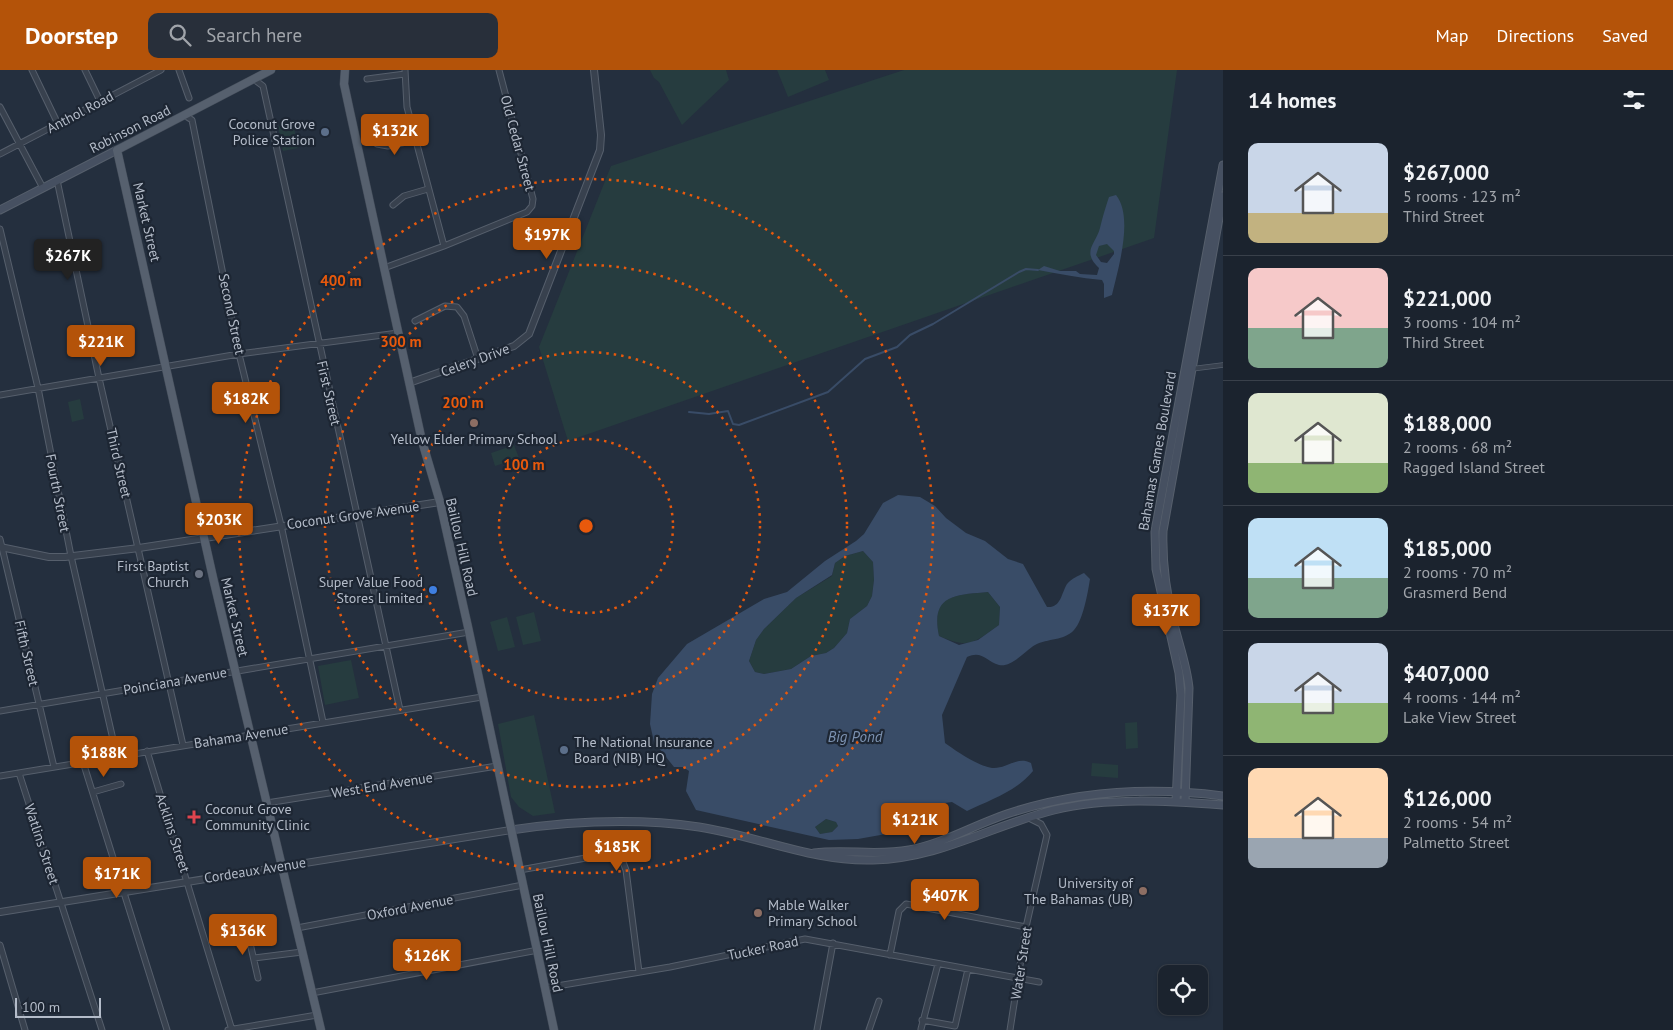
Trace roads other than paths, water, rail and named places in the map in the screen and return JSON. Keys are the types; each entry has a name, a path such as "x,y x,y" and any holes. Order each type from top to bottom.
{"main road":[{"name":"Robinson Road","path":"0,210 272,70"},
{"name":"Baillou Hill Road","path":"345,70 344,84 398,333 440,502 554,1030"},
{"name":"Market Street","path":"116,150 167,366 235,670 321,1030"},
{"name":"Bahamas Games Boulevard","path":"1176,802 1181,695 1176,661 1156,569 1156,531 1223,164"},
{"name":"Bahamas Games Boulevard","path":"1185,802 1190,704 1184,660 1168,597 1162,556 1168,498 1223,196"},
{"path":"1176,661 1184,660"},
{"path":"812,853 872,854 909,850 950,838 1010,813 1051,801 1102,794 1176,791 1223,796"},
{"path":"511,830 559,823 664,824 705,828 827,858 852,860 911,857 953,846 1029,818 1064,808 1102,804 1176,802 1223,805"}],"street":[{"path":"32,70 58,124"},
{"path":"85,70 100,101"},
{"name":"Anthol Road","path":"0,154 161,70"},
{"path":"179,70 188,98"},
{"name":"Old Cedar Street","path":"384,268 527,212 532,206 533,198 512,126 499,70"},
{"name":"Celery Drive","path":"409,383 478,359 524,340 536,322 600,150 602,135 594,70"},
{"path":"367,79 405,72 407,107 444,246"},
{"name":"First Street","path":"255,80 263,86 318,344 400,710"},
{"path":"0,107 43,188"},
{"name":"Second Street","path":"184,115 192,120 240,354 281,525 323,722"},
{"path":"377,144 388,146 415,140"},
{"name":"Third Street","path":"57,180 98,378 139,548 183,745"},
{"path":"393,205 404,196 428,189"},
{"name":"Fourth Street","path":"0,229 38,388 71,556 104,693 117,757"},
{"path":"415,321 445,306 457,306 464,316 478,359"},
{"path":"0,395 240,354 398,333"},
{"path":"1191,369 1223,365"},
{"name":"Coconut Grove Avenue","path":"1,547 49,557 71,556 139,548 205,536 440,502"},
{"name":"Fifth Street","path":"0,539 54,767"},
{"name":"Poinciana Avenue","path":"0,711 469,632"},
{"name":"Bahama Avenue","path":"0,776 482,697"},
{"name":"Acklins Street","path":"147,751 188,881 231,1030"},
{"path":"83,762 167,1030"},
{"name":"West End Avenue","path":"267,803 497,766"},
{"name":"Watlins Street","path":"19,773 102,1030"},
{"path":"93,792 121,784"},
{"name":"Water Street","path":"1010,1030 1026,927 1047,835 1041,824 1029,818"},
{"name":"Cordeaux Avenue","path":"0,912 511,830"},
{"path":"520,870 613,853 620,857 626,870 639,972"},
{"name":"Oxford Avenue","path":"297,928 522,885"},
{"path":"890,955 899,911 906,904 1026,927"},
{"path":"247,930 258,978"},
{"name":"Tucker Road","path":"545,988 639,972 805,939 1039,982"},
{"path":"817,1030 833,943"},
{"path":"0,945 25,1030"},
{"path":"312,993 538,950"},
{"path":"254,958 302,952"},
{"path":"921,1029 938,964"},
{"path":"922,1020 954,1028 968,969"},
{"path":"870,1030 879,1001"},
{"path":"231,1030 317,1014"}],"water":[{"path":"1116,195 1124,216 1121,258 1112,295 1104,298 1104,284 1102,280 1038,270 1044,266 1060,271 1076,271 1080,274 1097,275 1099,268 1091,257 1090,252 1098,234 1109,197","holes":["1107,244 1114,251 1114,254 1107,263 1101,262 1096,255 1099,246"]},
{"name":"Big Pond","path":"898,495 920,497 935,506 946,518 966,533 985,541 1008,559 1023,564 1047,607 1052,607 1058,603 1067,584 1073,579 1084,573 1090,579 1082,613 1077,626 1070,634 1035,645 1013,662 1004,665 999,665 980,655 967,657 942,715 945,743 962,754 982,765 994,768 1026,761 1031,763 1033,771 1011,790 967,811 952,802 937,804 929,809 923,822 914,829 858,839 829,840 696,810 686,791 689,771 683,767 674,767 654,742 650,724 652,694 658,678 687,644 764,599 787,592 825,561 856,541 864,534 883,503","holes":["863,551 873,562 874,580 872,596 867,606 850,619 847,633 834,648 826,653 811,656 791,669 764,674 755,672 749,661 756,640 764,629 796,598 832,575 835,563 845,556","988,592 1000,607 999,625 978,640 959,645 939,636 938,612 942,604 948,599 966,594","826,819 836,822 838,826 832,832 820,834 815,827"]}],"waterway":[{"path":"689,412 709,414 728,411 733,424 739,425 828,392 865,359 897,347 910,335 933,324 1019,272 1026,269 1038,270"}],"place":[{"name":"Coconut Grove Police Station","path":"325,132"},
{"name":"Yellow Elder Primary School","path":"474,423"},
{"name":"First Baptist Church","path":"199,574"},
{"name":"Super Value Food Stores Limited","path":"433,590"},
{"name":"The National Insurance Board (NIB) HQ","path":"564,750"},
{"name":"Coconut Grove Community Clinic","path":"194,817"},
{"name":"University of The Bahamas (UB)","path":"1143,891"},
{"name":"Mable Walker Primary School","path":"758,913"}]}
